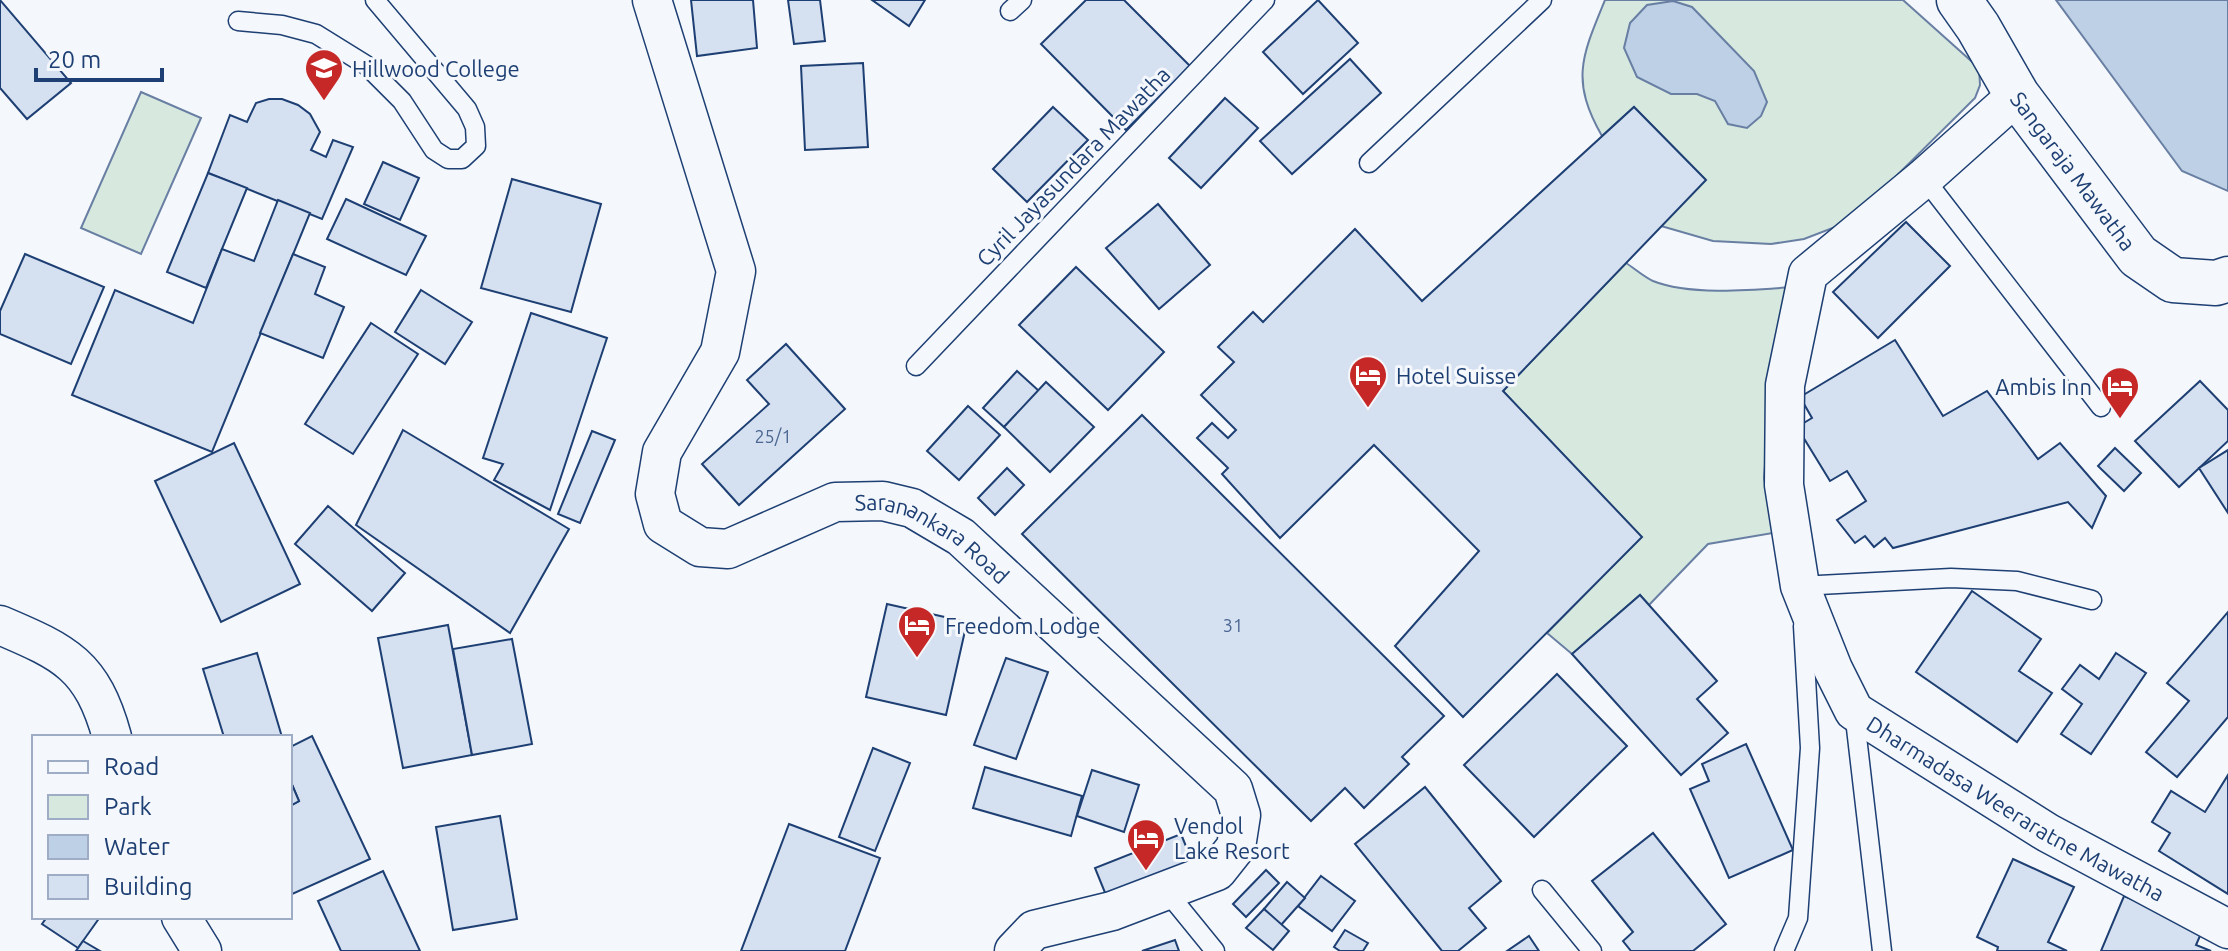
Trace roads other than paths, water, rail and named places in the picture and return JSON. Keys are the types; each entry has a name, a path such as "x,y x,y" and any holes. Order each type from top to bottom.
{"main road":[{"name":"Sangaraja Mawatha","path":"1959,0 2017,95 2138,256 2173,280 2216,283 2228,279"}],"street":[{"name":"Saranankara Road","path":"652,0 736,271 720,352 662,452 655,494 663,524 700,547 728,549 835,502 883,501 912,508 961,537 1233,789 1241,815 1236,847 1217,871 1112,911 1034,930 1014,951"},
{"name":"Dharmadasa Weeraratne Mawatha","path":"2017,95 1924,178 1808,274 1785,385 1784,485 1800,586 1833,669 1854,711 2048,833 2228,929"},
{"path":"0,625 48,645 87,676 105,713 111,735"},
{"path":"182,919 202,951"}],"lane":[{"path":"238,21 282,25 316,34 366,65 402,101 434,150 448,159 462,159 476,146 475,127 467,109 375,0"},
{"name":"Cyril Jayasundara Mawatha","path":"916,366 1265,0"},
{"path":"1369,163 1542,0"},
{"path":"1924,178 2101,407"},
{"path":"1784,951 1798,918 1810,748 1800,586 1951,578 2017,581 2092,600"},
{"path":"1854,711 1882,951"},
{"path":"1542,890 1592,951"},
{"path":"1167,892 1215,951"}],"water":[{"path":"2056,0 2228,0 2228,191 2182,171"},
{"path":"1673,1 1692,7 1754,71 1767,102 1761,116 1747,128 1728,124 1715,101 1697,94 1671,94 1637,77 1624,48 1630,23 1647,5"}],"place":[{"name":"Hillwood College","path":"324,102"},
{"name":"Hotel Suisse","path":"1368,409"},
{"name":"Ambis Inn","path":"2120,420"},
{"name":"Freedom Lodge","path":"917,659"},
{"name":"Vendol Lake Resort","path":"1146,872"}]}
